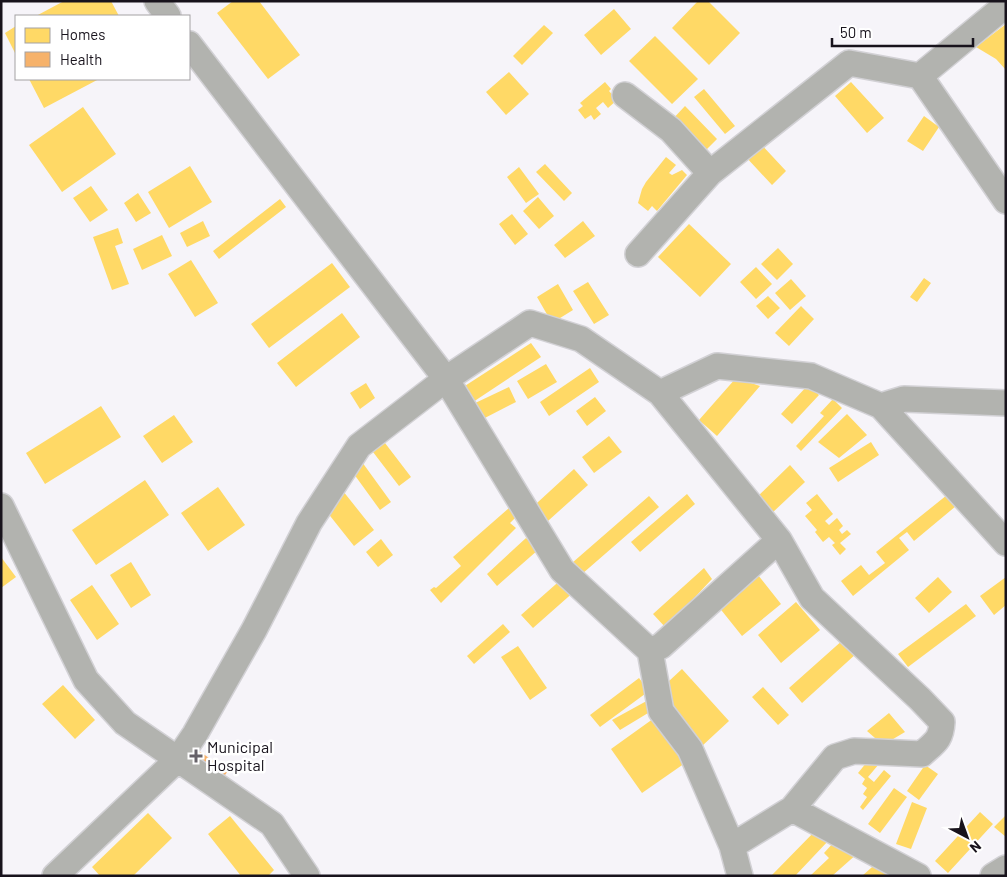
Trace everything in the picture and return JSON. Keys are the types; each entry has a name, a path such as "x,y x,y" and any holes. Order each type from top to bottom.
{"street":[{"path":"157,1 167,15"},
{"path":"920,76 1006,5"},
{"path":"190,45 446,379 562,570 650,651 661,711 690,749 732,846 740,876"},
{"path":"638,254 710,173 849,63 920,76 1006,201"},
{"path":"625,95 670,130 710,173"},
{"path":"55,876 178,759 195,734 254,630 309,523 359,446 446,379 530,322 580,339 660,393 780,540 812,598 942,722 940,738 922,754 854,750 835,757 792,809 732,846"},
{"path":"660,393 717,366 811,376 881,406 1006,543"},
{"path":"881,406 904,399 1006,403"},
{"path":"1,506 86,680 125,723 272,824 307,876"},
{"path":"650,651 661,646 780,540"},
{"path":"792,809 918,876"},
{"path":"993,876 1006,868"}],"building: Homes":[{"path":"64,1 111,1 118,15 38,15"},
{"path":"233,1 259,1 300,55 268,79 217,13"},
{"path":"698,1 708,1 740,33 709,65 672,28"},
{"path":"614,9 631,29 601,55 584,35"},
{"path":"1006,24 1006,70 996,59 976,47"},
{"path":"544,25 553,33 522,65 513,56"},
{"path":"15,27 15,53 5,33"},
{"path":"655,36 698,79 672,104 629,61"},
{"path":"509,72 529,94 506,115 486,92"},
{"path":"30,80 97,80 44,108"},
{"path":"605,82 611,89 609,91 617,100 608,108 603,102 596,108 601,114 594,120 591,115 585,119 578,110 583,106 580,103"},
{"path":"851,82 884,118 867,133 835,96"},
{"path":"704,89 735,126 725,134 694,97"},
{"path":"685,106 717,139 702,154 670,122"},
{"path":"83,107 116,154 62,192 29,145"},
{"path":"924,116 939,127 923,151 907,141"},
{"path":"759,142 786,171 772,185 745,156"},
{"path":"666,157 676,165 669,173 672,175 682,170 687,175 657,211 652,206 648,211 638,203 642,189"},
{"path":"545,164 572,193 564,201 536,172"},
{"path":"190,166 212,202 169,228 148,192"},
{"path":"519,167 539,194 526,203 507,177"},
{"path":"91,186 108,210 90,222 73,198"},
{"path":"138,193 151,213 136,222 124,203"},
{"path":"538,197 554,216 539,229 523,211"},
{"path":"280,199 286,207 219,259 213,251"},
{"path":"512,214 528,234 515,245 499,224"},
{"path":"203,221 210,236 187,247 180,233"},
{"path":"583,221 595,236 565,258 554,245"},
{"path":"689,224 731,264 700,297 658,257"},
{"path":"118,228 123,243 115,246 129,284 112,290 93,237"},
{"path":"162,235 172,256 142,270 133,249"},
{"path":"778,248 793,264 777,280 761,264"},
{"path":"191,260 218,303 195,317 168,274"},
{"path":"332,263 350,287 269,348 251,324"},
{"path":"756,267 772,284 756,299 740,282"},
{"path":"924,278 931,283 917,302 910,297"},
{"path":"791,279 806,296 790,310 775,293"},
{"path":"588,282 609,315 594,324 573,291"},
{"path":"558,284 573,310 552,323 537,297"},
{"path":"768,296 780,308 768,319 756,306"},
{"path":"801,306 814,319 789,346 775,333"},
{"path":"342,313 360,337 296,387 277,363"},
{"path":"531,343 541,357 464,408 454,393"},
{"path":"546,364 557,382 528,399 517,381"},
{"path":"590,368 599,382 549,416 540,402"},
{"path":"736,378 760,386 717,436 699,420"},
{"path":"366,383 375,398 360,409 350,393"},
{"path":"808,385 819,395 792,424 781,414"},
{"path":"509,387 516,402 479,421 471,405"},
{"path":"595,397 606,411 587,426 576,411"},
{"path":"833,399 842,408 801,451 796,446 824,416 820,413"},
{"path":"101,406 121,437 45,484 26,453"},
{"path":"847,414 867,435 839,458 818,442"},
{"path":"174,415 193,442 162,463 143,436"},
{"path":"609,436 622,452 594,473 582,457"},
{"path":"871,442 879,455 838,482 829,468"},
{"path":"385,443 411,477 399,486 373,452"},
{"path":"362,462 391,502 380,510 351,470"},
{"path":"790,465 805,482 771,514 756,498"},
{"path":"574,469 588,485 539,529 525,514"},
{"path":"145,480 169,515 96,565 72,530"},
{"path":"218,487 245,525 208,551 181,513"},
{"path":"343,491 374,530 354,546 323,507"},
{"path":"687,494 695,504 640,552 631,542"},
{"path":"817,494 833,514 825,521 829,525 837,518 843,526 839,530 842,534 847,530 851,534 840,543 846,549 840,555 832,545 835,543 829,537 823,542 815,532 817,530 805,516 812,510 806,503"},
{"path":"947,495 956,506 914,541 907,532 899,538 909,550 853,596 841,581 861,565 869,575 885,563 876,552"},
{"path":"649,496 659,507 582,574 572,563"},
{"path":"509,508 517,516 510,523 516,528 441,603 430,590 434,587 436,588 461,566 453,557"},
{"path":"526,538 538,550 497,586 487,574"},
{"path":"381,539 393,555 378,567 366,552"},
{"path":"1,557 16,577 1,588"},
{"path":"131,562 151,595 131,608 110,575"},
{"path":"704,568 712,579 666,628 653,614"},
{"path":"758,575 781,604 742,636 718,606"},
{"path":"564,577 576,590 533,628 521,615"},
{"path":"938,577 952,592 929,613 915,598"},
{"path":"1006,577 1006,605 994,615 980,596"},
{"path":"92,585 119,624 97,640 70,600"},
{"path":"796,602 820,630 781,663 758,635"},
{"path":"966,604 976,616 908,667 898,654"},
{"path":"503,624 510,632 474,664 467,656"},
{"path":"844,639 857,653 802,703 789,688"},
{"path":"518,646 547,688 530,700 501,657"},
{"path":"682,669 729,721 702,746 655,694"},
{"path":"639,678 649,691 600,727 590,715"},
{"path":"63,685 95,720 75,739 42,704"},
{"path":"763,687 789,715 778,725 752,697"},
{"path":"652,698 658,707 620,730 612,720"},
{"path":"889,713 905,732 883,745 867,731"},
{"path":"657,716 688,761 642,793 611,749"},
{"path":"871,757 879,764 868,777 874,782 884,770 891,776 863,810 860,807 867,797 863,794 867,788 862,784 865,779 858,773"},
{"path":"925,765 938,774 919,800 907,791"},
{"path":"894,788 907,797 880,833 868,824"},
{"path":"912,802 927,808 911,849 896,844"},
{"path":"980,812 993,824 948,873 935,861"},
{"path":"148,813 172,838 133,876 100,876 92,867"},
{"path":"1006,815 1006,837 994,827"},
{"path":"230,816 274,870 268,876 241,876 208,834"},
{"path":"818,828 829,840 795,876 771,876"},
{"path":"834,842 858,853 832,876 810,876 829,858 824,853"},
{"path":"880,860 891,876 862,876"}],"building: Health":[{"path":"196,749 228,771 219,783 187,762"}],"place":[{"name":"Municipal Hospital","path":"196,756"}]}
